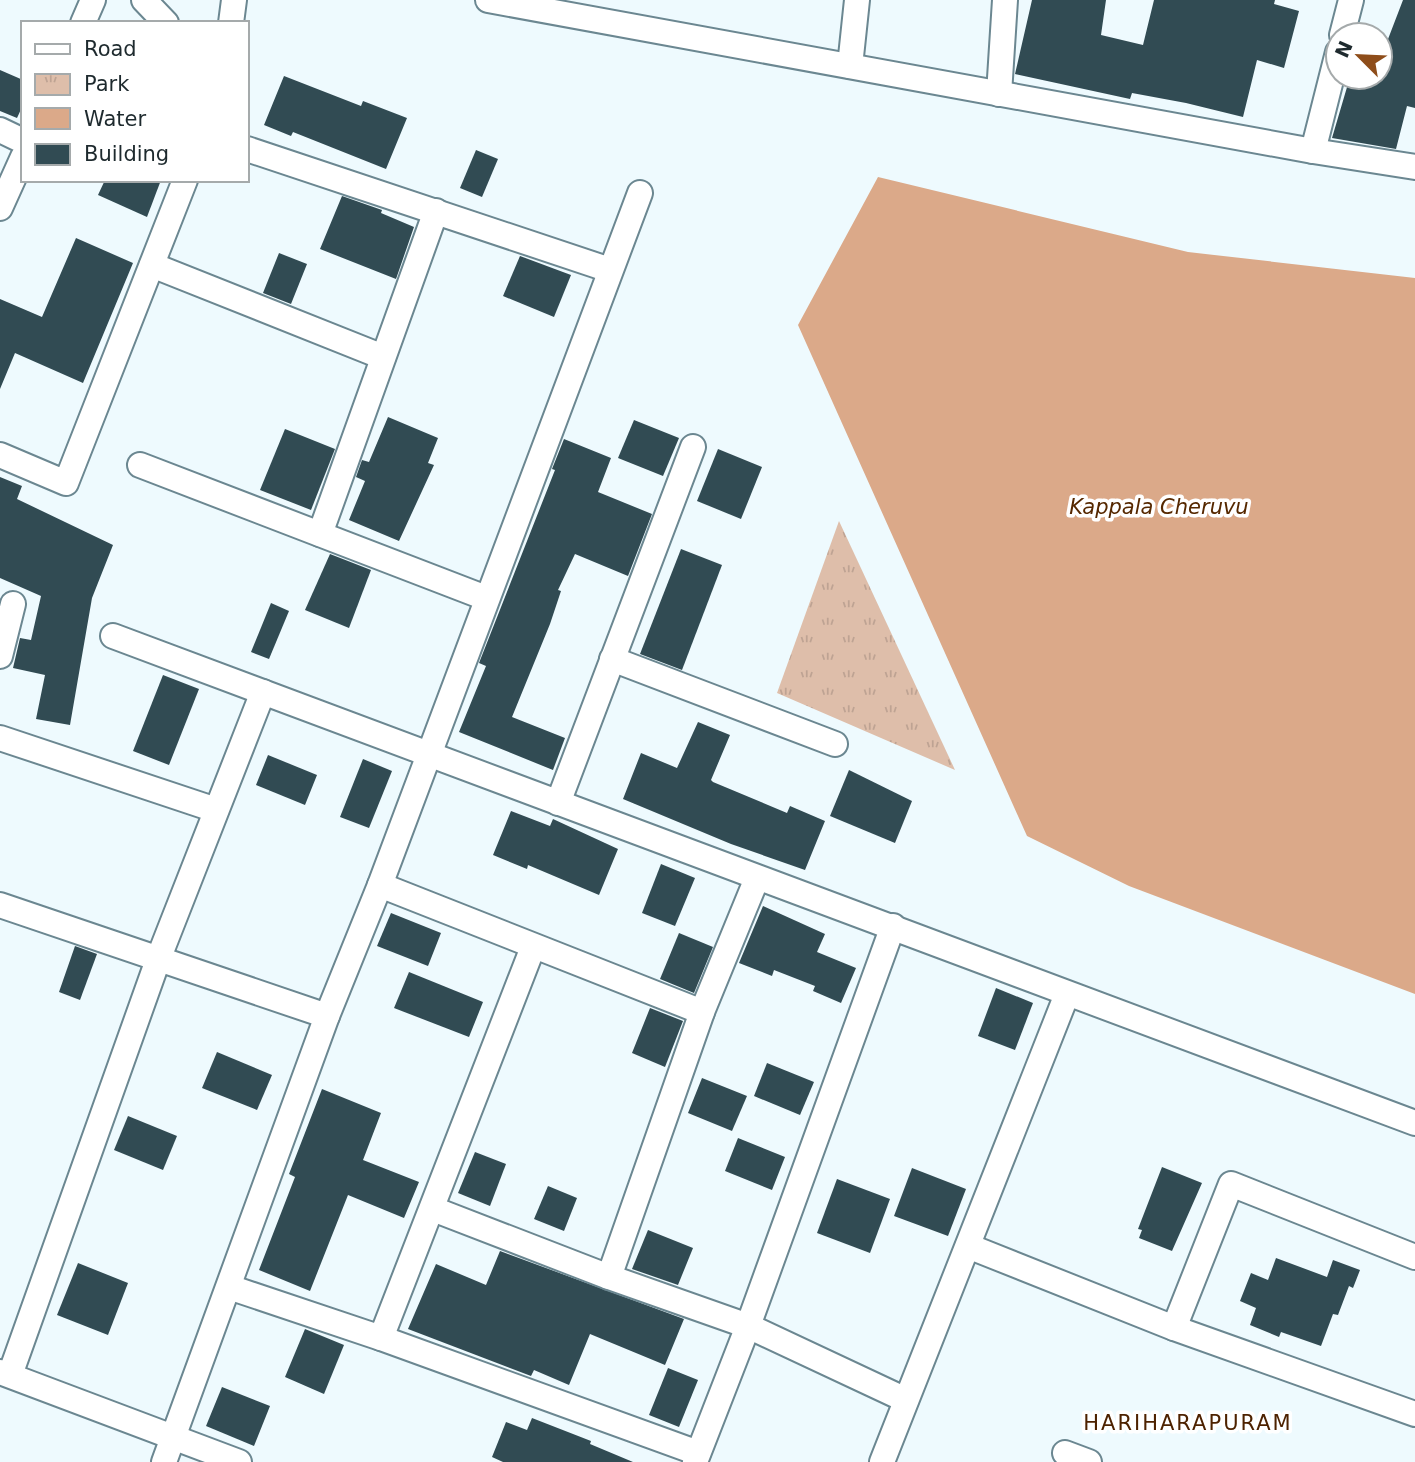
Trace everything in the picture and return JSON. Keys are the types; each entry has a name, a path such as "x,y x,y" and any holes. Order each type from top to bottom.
{"street":[{"path":"84,21 93,0"},
{"path":"144,0 164,21"},
{"path":"231,21 234,0"},
{"path":"488,0 545,4 999,94 1415,167"},
{"path":"850,66 857,0"},
{"path":"999,94 1006,0"},
{"path":"1343,21 1344,2"},
{"path":"1313,150 1328,91"},
{"path":"0,130 21,140"},
{"path":"248,149 610,270"},
{"path":"0,208 21,161"},
{"path":"0,455 66,484 184,182"},
{"path":"164,1462 327,1016 380,885 640,193"},
{"path":"320,534 436,211"},
{"path":"152,265 383,357"},
{"path":"558,803 693,447"},
{"path":"140,465 486,598"},
{"path":"0,656 13,604"},
{"path":"113,636 757,878 893,926 1415,1124"},
{"path":"612,659 835,744"},
{"path":"239,1462 5,1373 159,957 263,692"},
{"path":"0,738 216,810"},
{"path":"608,1277 702,1012 757,878"},
{"path":"380,885 702,1012"},
{"path":"0,905 327,1016"},
{"path":"229,1287 382,1338 697,1457 748,1326 893,926"},
{"path":"382,1338 533,947"},
{"path":"883,1462 1067,994"},
{"path":"1174,1328 1231,1184 1415,1257"},
{"path":"433,1209 608,1277 748,1326 906,1400"},
{"path":"968,1246 1174,1328 1415,1414"},
{"path":"1065,1453 1089,1462"}],"green space":[{"path":"839,521 955,770 777,693"}],"water":[{"name":"Kappala Cheruvu","path":"878,177 1188,252 1415,278 1415,994 1129,886 1027,836 798,325"}],"building":[{"path":"1032,0 1106,0 1101,35 1143,45 1154,0 1275,0 1274,4 1299,11 1284,68 1257,60 1243,117 1132,93 1130,99 1015,74"},
{"path":"1403,0 1415,0 1415,108 1407,106 1396,149 1332,138 1346,91 1394,91 1394,23"},
{"path":"0,70 21,79 21,109 17,118 0,111"},
{"path":"284,76 361,106 363,101 407,118 386,169 293,132 291,136 264,125"},
{"path":"476,150 498,159 482,197 460,188"},
{"path":"104,182 160,182 147,217 98,195"},
{"path":"342,196 382,210 381,213 414,227 396,279 320,249"},
{"path":"76,238 133,263 83,383 15,353 0,389 0,299 42,317"},
{"path":"279,253 307,264 291,304 263,293"},
{"path":"520,256 571,275 554,317 503,296"},
{"path":"388,417 438,438 428,463 434,465 399,541 349,520 365,481 356,477 362,460 369,462"},
{"path":"634,420 679,438 663,476 618,458"},
{"path":"285,429 335,449 311,510 260,490"},
{"path":"564,439 611,458 598,492 652,514 628,576 575,554 558,590 561,591 550,624 512,717 565,738 553,770 459,732 486,666 479,663 555,470 552,469"},
{"path":"718,449 762,467 741,519 697,501"},
{"path":"0,477 22,486 17,499 113,545 92,598 70,725 36,719 45,675 13,668 20,638 31,640 41,596 0,578"},
{"path":"681,549 722,565 682,670 640,654"},
{"path":"330,554 371,570 349,628 305,610"},
{"path":"271,603 289,611 269,659 251,652"},
{"path":"163,675 199,689 169,765 133,751"},
{"path":"698,722 730,735 711,780 713,782 787,813 790,806 825,821 805,870 731,844 623,799 641,753 677,768"},
{"path":"268,755 317,775 305,805 256,785"},
{"path":"363,759 392,771 369,828 340,817"},
{"path":"849,770 912,801 895,843 830,816"},
{"path":"511,811 550,826 553,819 618,849 599,895 528,865 527,869 493,855"},
{"path":"661,864 695,878 675,926 642,913"},
{"path":"763,906 825,934 817,952 856,968 841,1003 813,991 815,986 774,970 772,976 739,963"},
{"path":"391,913 441,933 428,966 377,946"},
{"path":"679,933 713,947 694,993 660,979"},
{"path":"75,946 97,954 80,1000 59,992"},
{"path":"409,972 483,1002 469,1037 394,1008"},
{"path":"996,988 1033,1003 1015,1050 978,1036"},
{"path":"650,1008 683,1021 665,1067 632,1053"},
{"path":"217,1052 272,1075 257,1110 202,1088"},
{"path":"767,1063 814,1082 800,1115 754,1096"},
{"path":"702,1078 747,1096 732,1131 688,1113"},
{"path":"322,1089 381,1113 363,1160 419,1182 404,1218 348,1195 310,1291 259,1270 295,1177 289,1174"},
{"path":"128,1116 177,1136 163,1170 114,1150"},
{"path":"738,1138 785,1157 772,1190 725,1171"},
{"path":"475,1152 506,1164 490,1206 458,1193"},
{"path":"1162,1167 1202,1183 1172,1251 1139,1238 1142,1230 1138,1229"},
{"path":"912,1168 966,1189 948,1236 894,1216"},
{"path":"837,1179 890,1199 870,1253 817,1233"},
{"path":"548,1186 577,1198 564,1231 534,1219"},
{"path":"648,1230 693,1248 678,1285 632,1269"},
{"path":"500,1251 684,1319 665,1365 590,1334 569,1385 534,1370 531,1376 408,1329 436,1264 486,1285"},
{"path":"1276,1258 1327,1277 1333,1260 1360,1270 1353,1288 1349,1286 1338,1315 1333,1314 1321,1346 1281,1332 1279,1337 1250,1325 1256,1308 1240,1301 1251,1273 1268,1280"},
{"path":"78,1263 128,1283 108,1335 57,1315"},
{"path":"305,1329 344,1345 324,1394 285,1377"},
{"path":"668,1368 698,1380 679,1427 649,1415"},
{"path":"222,1387 270,1406 254,1446 206,1426"},
{"path":"532,1418 591,1441 590,1444 633,1462 503,1462 492,1457 506,1422 527,1430"}],"district":[{"name":"HARIHARAPURAM","path":"1188,1423"}]}
